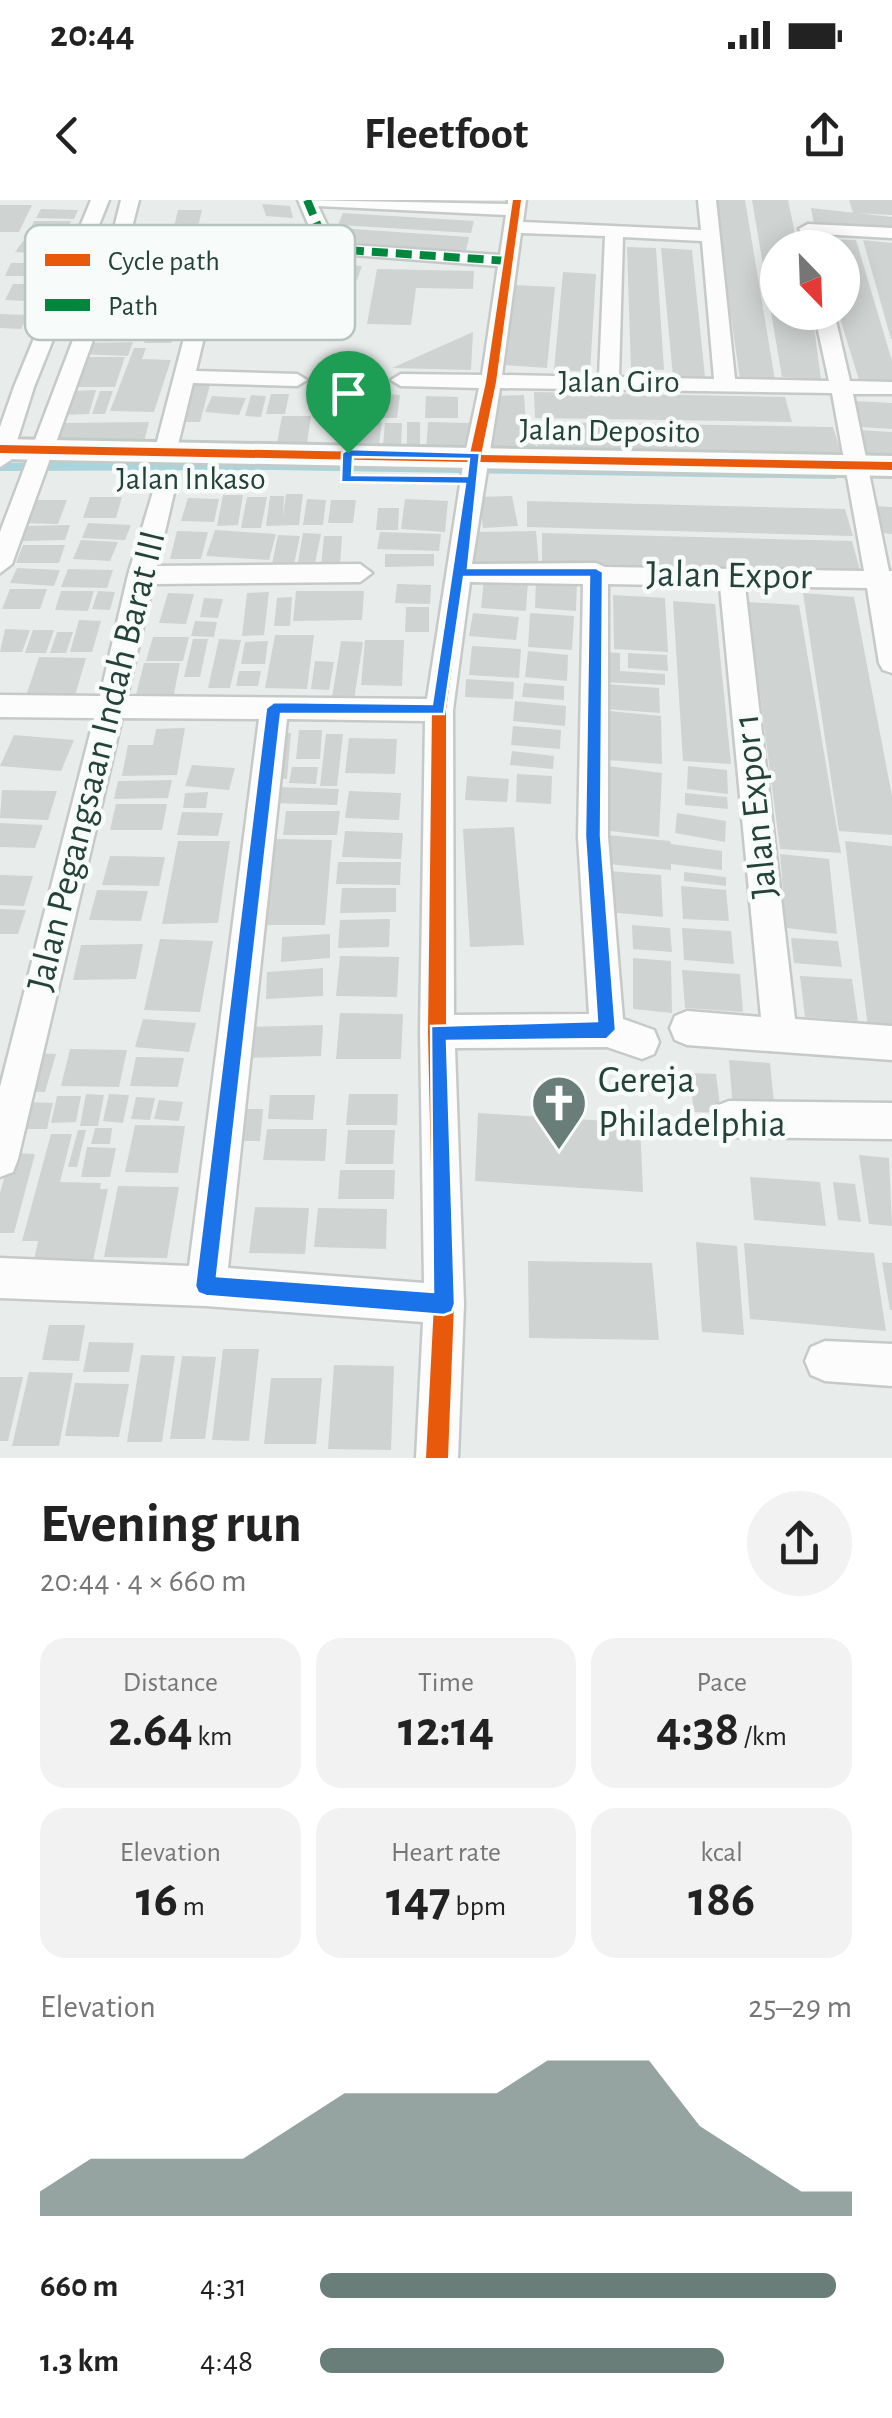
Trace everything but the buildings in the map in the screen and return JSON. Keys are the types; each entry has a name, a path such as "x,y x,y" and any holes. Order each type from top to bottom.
{"street":[{"path":"90,225 100,200"},
{"path":"124,225 130,200"},
{"path":"318,225 309,200 515,212 614,231 712,236"},
{"path":"707,200 725,383"},
{"path":"437,1458 444,1304 437,1032 439,710 515,212"},
{"path":"609,381 614,231"},
{"path":"860,232 892,233"},
{"path":"355,250 508,261"},
{"path":"827,330 838,386 866,478 885,580 892,663"},
{"path":"0,564 24,388 43,340"},
{"path":"16,462 73,340"},
{"name":"Jalan Pegangsaan Indah Barat III","path":"0,1159 194,340"},
{"path":"185,377 297,380"},
{"name":"Jalan Giro","path":"400,380 892,388"},
{"name":"Jalan Inkaso","path":"16,462 474,467 866,478 892,466"},
{"path":"596,572 593,836 607,1030"},
{"name":"Jalan Expor","path":"461,573 596,572 885,580"},
{"path":"140,575 360,574"},
{"name":"Jalan Expor 1","path":"732,577 780,1036"},
{"path":"0,706 439,710"},
{"path":"206,1286 274,708"},
{"path":"687,1028 892,1043"},
{"path":"437,1032 607,1030 642,1042"},
{"path":"729,1119 892,1121"},
{"path":"0,1278 206,1286 444,1304"},
{"path":"826,1361 892,1366"}],"waterway":[{"path":"0,467 272,466 834,475"}],"marked path":[{"path":"307,200 318,225"},
{"path":"355,251 508,261"}],"cycle path":[{"path":"437,1458 444,1304 437,1032 439,710 517,200"},
{"name":"Jalan Deposito","path":"0,449 892,466"}],"place":[{"name":"Gereja Philadelphia","path":"559,1152"}],"route":[{"path":"348,453 476,456 461,573 596,572 593,836 607,1030 437,1032 444,1304 206,1286 274,708 439,710 472,480 345,479 348,453"}]}
